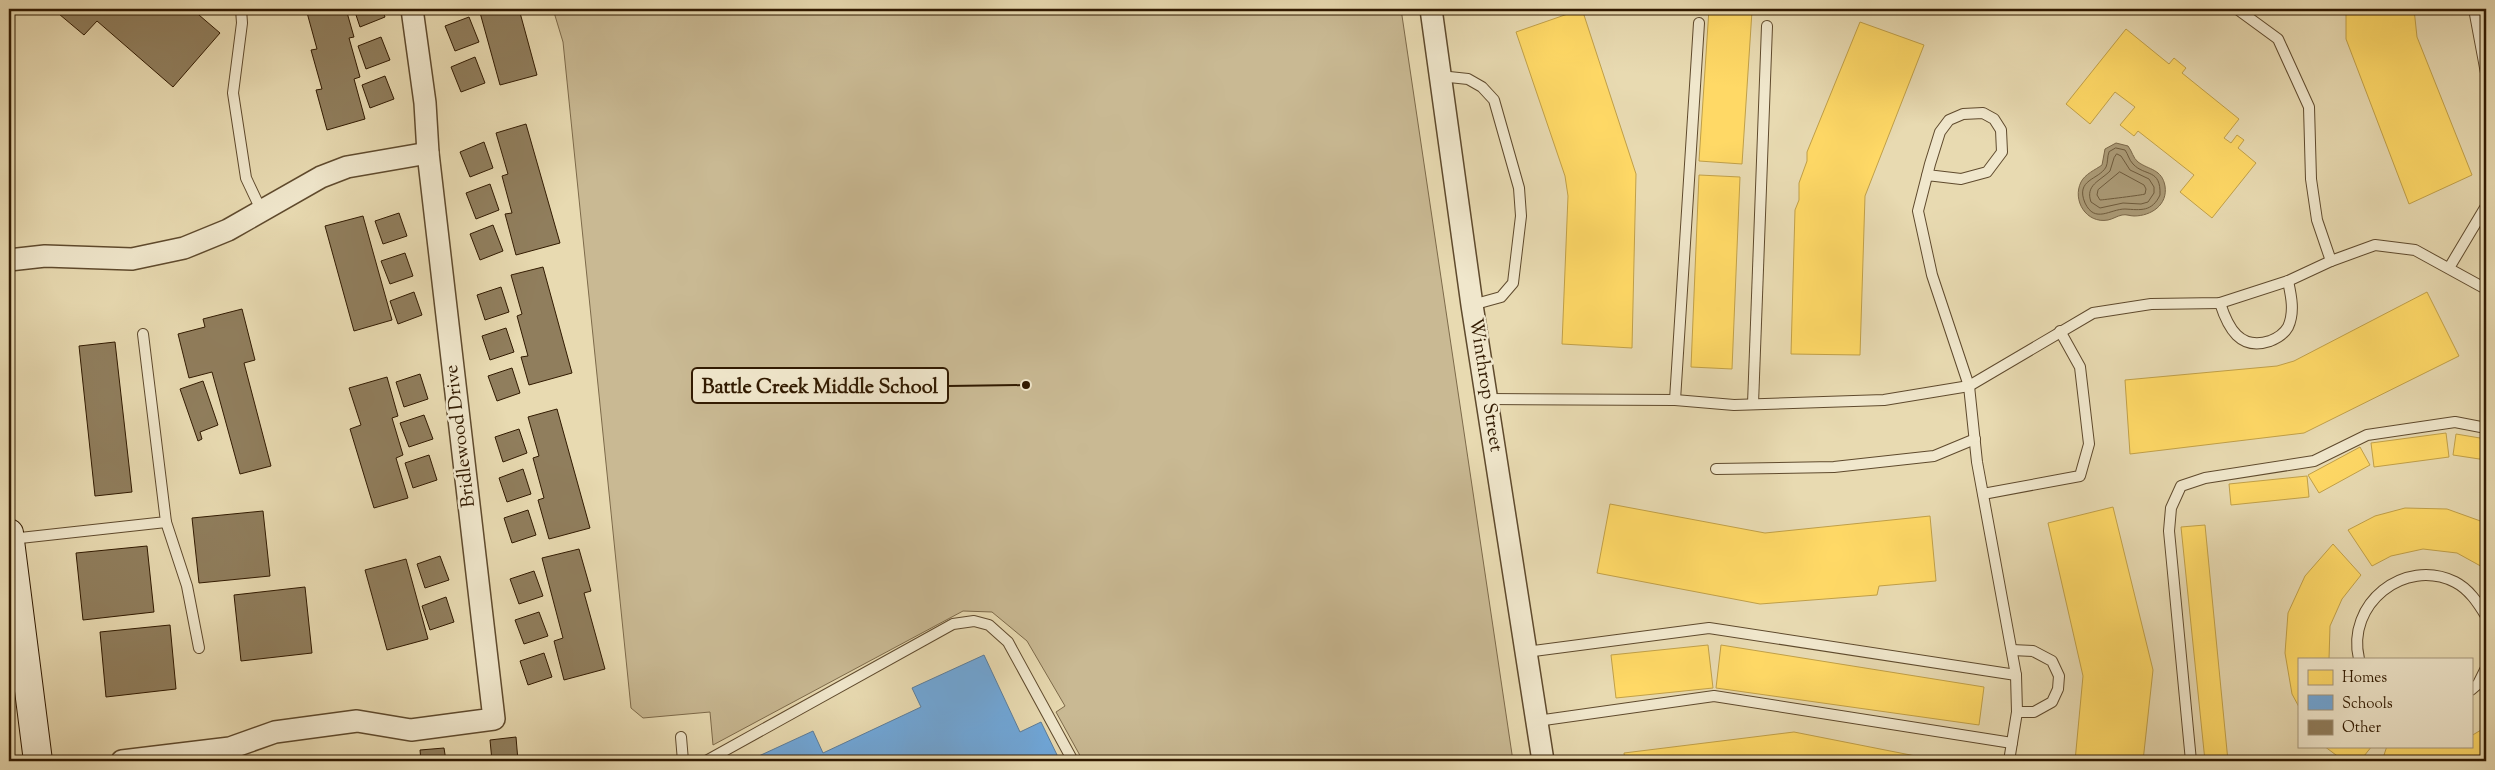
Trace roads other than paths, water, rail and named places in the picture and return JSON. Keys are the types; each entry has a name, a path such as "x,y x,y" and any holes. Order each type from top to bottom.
{"street":[{"name":"Bridlewood Drive","path":"122,761 230,748 275,732 357,721 411,730 494,719 428,154 425,104 412,9"},
{"name":"Winthrop Street","path":"1431,9 1472,305 1543,761"},
{"path":"9,260 54,256 132,259 161,254 205,241 262,212 293,192 338,171 376,162 428,154"},
{"path":"9,533 38,761"}],"lane":[{"path":"241,9 242,23 233,93 246,178 262,212"},
{"path":"2237,9 2278,40 2309,108 2311,178 2318,220 2331,261"},
{"path":"2474,9 2486,73"},
{"path":"1675,400 1699,23"},
{"path":"1753,404 1767,26"},
{"path":"1440,76 1468,79 1482,87 1494,100 1519,188 1521,216 1514,283 1501,298 1472,305"},
{"path":"1927,175 1961,178 1987,172 2002,152 2000,130 1994,119 1983,113 1962,114 1949,120 1940,132 1927,175 1918,211 1932,275 1969,386 1974,439 2016,674 2017,712 2009,761"},
{"path":"2449,268 2486,206"},
{"path":"1487,399 1675,400 1734,405 1884,400 1969,386 2060,331 2093,314 2151,304 2220,303 2288,281 2331,261 2375,245 2415,250 2486,289"},
{"path":"2220,303 2226,324 2240,339 2261,344 2279,338 2288,327 2292,299 2288,281"},
{"path":"1983,494 2080,476 2088,444 2080,367 2060,331"},
{"path":"143,334 166,522 187,586 198,648"},
{"path":"2191,761 2169,531 2171,508 2181,486 2205,478 2314,461 2367,434 2455,422 2486,428"},
{"path":"1716,469 1834,468 1934,456 1974,439"},
{"path":"9,539 166,522"},
{"path":"2359,658 2356,646 2359,623 2370,602 2388,586 2409,577 2433,576 2456,582 2474,597 2486,616"},
{"path":"706,761 954,624 974,621 989,625 1008,642 1073,761"},
{"path":"1526,652 1708,628 2016,674"},
{"path":"2012,650 2033,651 2052,661 2059,676 2058,689 2052,702 2034,712 2017,712"},
{"path":"2472,689 2478,684 2486,668"},
{"path":"1537,721 1714,696 2012,743"},
{"path":"681,737 683,761"}],"water":[{"path":"2116,143 2128,146 2138,162 2161,176 2165,186 2164,199 2157,208 2146,214 2134,216 2120,215 2108,220 2100,220 2093,218 2083,209 2078,196 2079,189 2085,177 2102,165 2105,149"}],"place":[{"name":"Battle Creek Middle School","path":"1026,385"}]}
